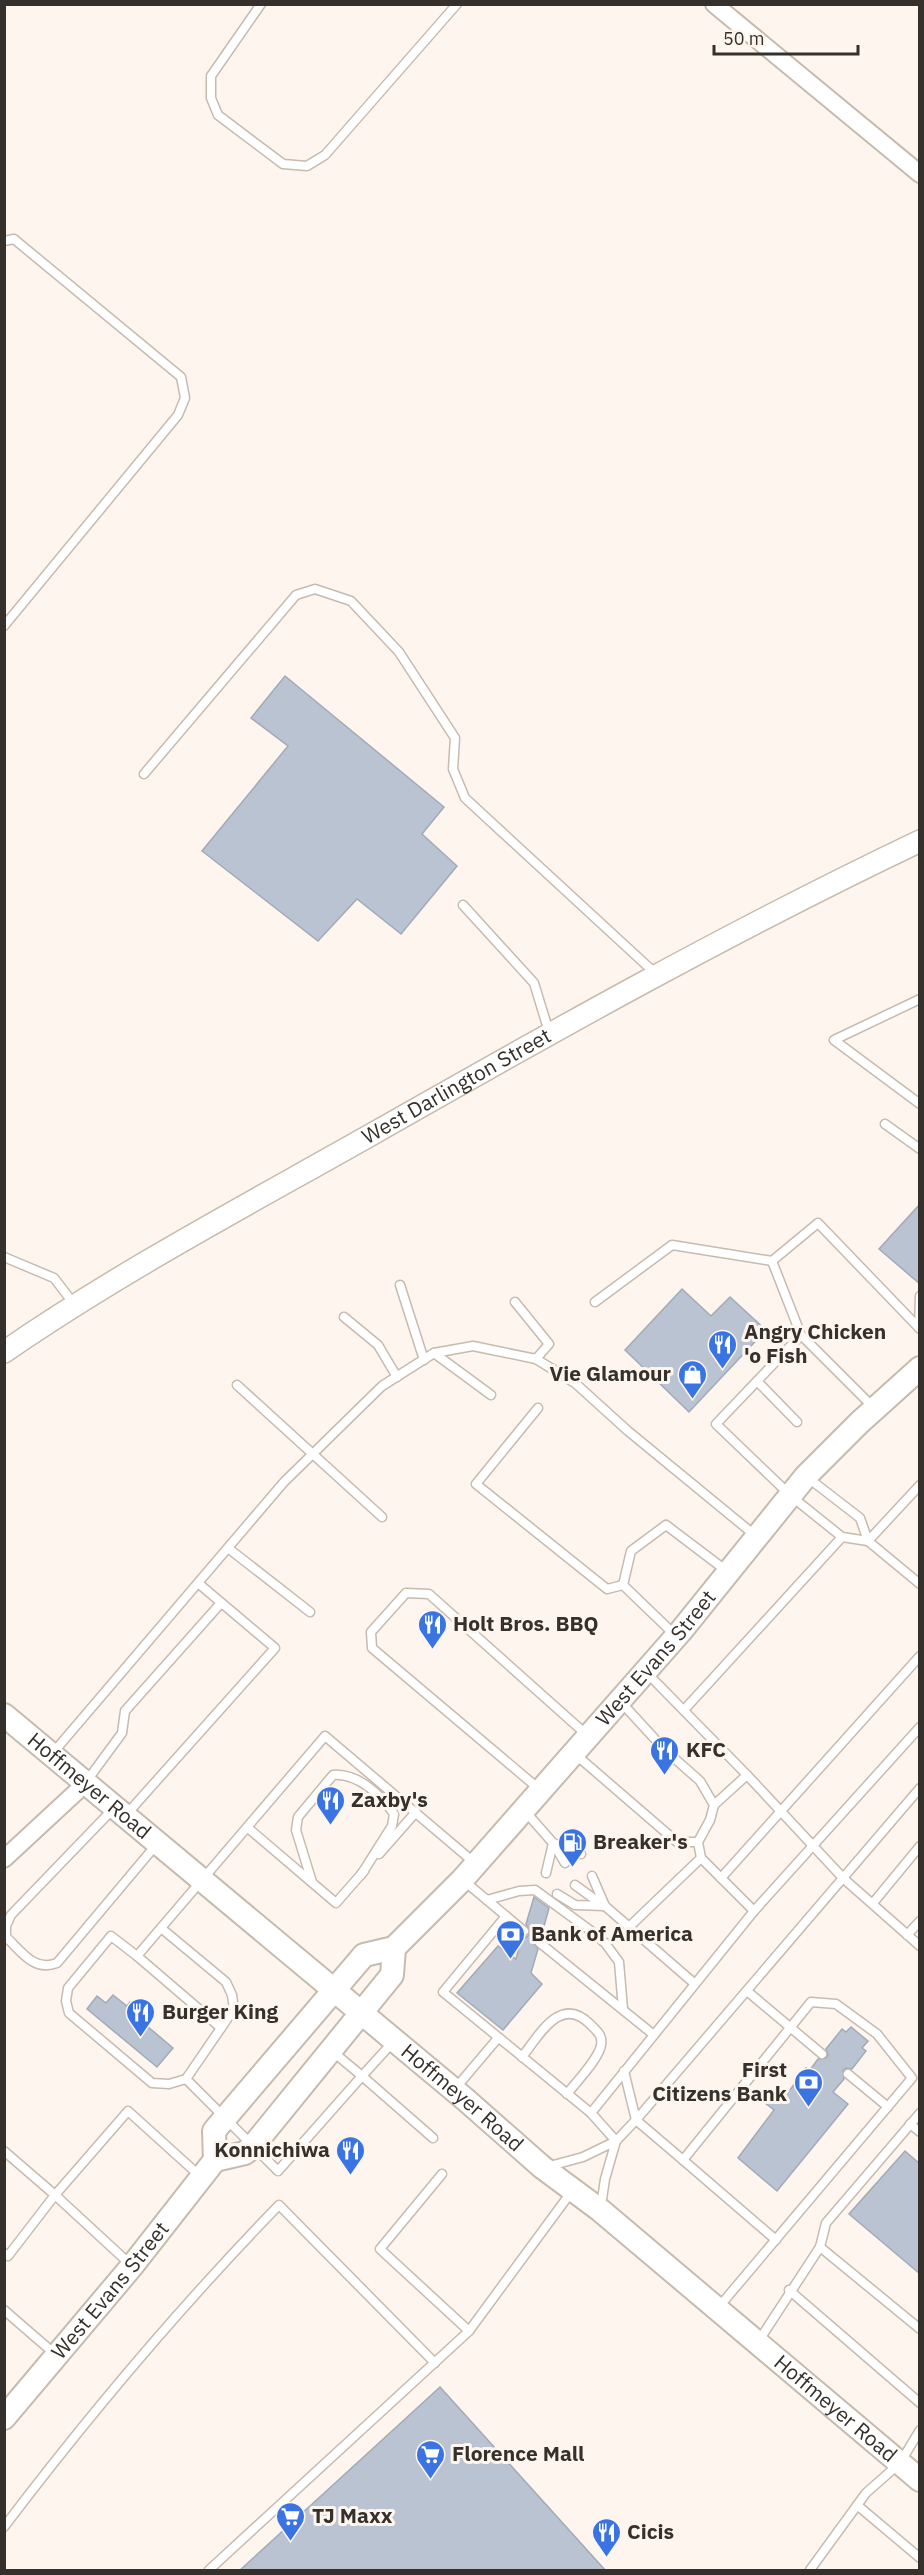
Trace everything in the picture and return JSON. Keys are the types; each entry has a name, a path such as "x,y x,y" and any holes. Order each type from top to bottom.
{"main road":[{"name":"West Evans Street","path":"394,1948 469,1872 541,1791 676,1636 806,1476 874,1409 920,1368"},
{"name":"Hoffmeyer Road","path":"4,1715 453,2090 542,2168 600,2210 920,2480"},
{"path":"394,1948 392,1975 253,2146 245,2153 208,2169 214,2131 364,1955 394,1948"},
{"name":"West Evans Street","path":"5,2415 132,2266 208,2169"}],"street":[{"path":"714,4 920,174"},
{"name":"West Darlington Street","path":"4,1352 74,1304 442,1094 850,874 920,841"},
{"path":"4,1859 86,1783"}],"lane":[{"path":"261,4 211,76 211,98 218,115 283,164 307,166 325,154 457,4"},
{"path":"4,241 14,239 182,377 185,398 178,416 4,626"},
{"path":"144,774 296,595 315,589 351,601 399,652 455,738 453,769 465,798 659,976"},
{"path":"463,905 534,983 550,1035"},
{"path":"920,999 834,1040 920,1104"},
{"path":"885,1124 920,1149"},
{"path":"595,1302 672,1245 772,1261 818,1223 919,1328"},
{"path":"4,1257 54,1278 74,1304"},
{"path":"772,1261 801,1335 874,1409"},
{"path":"400,1285 424,1360"},
{"path":"919,1328 920,1296"},
{"path":"515,1302 549,1344 536,1359"},
{"path":"344,1317 378,1345 397,1377"},
{"path":"801,1335 716,1424 791,1496 842,1537 868,1541 920,1584"},
{"path":"52,1755 284,1482 382,1386 434,1353 473,1346 536,1359 575,1383 628,1431 757,1538"},
{"path":"434,1353 491,1395"},
{"path":"757,1381 797,1422"},
{"path":"237,1385 382,1517"},
{"path":"538,1408 476,1484 607,1589 623,1585"},
{"path":"806,1476 860,1518 868,1541"},
{"path":"868,1541 920,1485"},
{"path":"623,1585 631,1551 666,1525 728,1572"},
{"path":"684,1710 842,1537"},
{"path":"228,1548 310,1612"},
{"path":"157,1844 57,1963 38,1966 6,1937 6,1926 11,1915 120,1812 275,1648 198,1583"},
{"path":"623,1585 676,1636"},
{"path":"541,1791 372,1648 371,1632 406,1593 417,1591 429,1594 677,1842 698,1842"},
{"path":"86,1783 122,1733 125,1711 221,1603"},
{"path":"721,1878 920,1656"},
{"path":"645,1671 747,1775 812,1846 920,1946"},
{"path":"620,1700 665,1750 700,1781 714,1805"},
{"path":"591,2113 754,1911 920,1727"},
{"path":"137,1956 326,1736 416,1812 469,1872 488,1900 524,1931"},
{"path":"312,1882 296,1830 298,1817 333,1775 345,1774 359,1780 386,1803 394,1814 392,1826 361,1875"},
{"path":"747,1775 714,1805 710,1820 698,1842 701,1858 754,1911"},
{"path":"542,2168 583,2157 616,2140 636,2120 920,1788"},
{"path":"524,1809 553,1843 565,1863"},
{"path":"248,1828 336,1903 416,1812"},
{"path":"553,1843 580,1854"},
{"path":"546,1873 553,1843"},
{"path":"873,1903 920,1846"},
{"path":"629,1927 701,1858"},
{"path":"592,1876 605,1906"},
{"path":"575,1885 605,1906 695,1984"},
{"path":"488,1900 519,1891 535,1890 591,1930 605,1943 619,1962 623,2009"},
{"path":"557,1894 575,1905 605,1906"},
{"path":"506,1916 443,1992 591,2113 616,2140"},
{"path":"908,1935 920,1921"},
{"path":"161,1928 226,1982 232,1995 234,2009 221,2028 186,2079 170,2084 152,2083 69,2013 66,2001 68,1988 111,1936 221,2028"},
{"path":"540,1943 654,2035"},
{"path":"747,1991 822,2054"},
{"path":"683,2160 811,2002 836,2004 877,2034 912,2078 718,2309"},
{"path":"522,2057 556,2016 567,2013 577,2015 587,2021 600,2034 602,2043 599,2053 567,2094"},
{"path":"453,2090 498,2038"},
{"path":"186,2079 278,2171 394,2042"},
{"path":"331,2050 433,2138"},
{"path":"624,2072 636,2120 776,2240"},
{"path":"848,2074 888,2107"},
{"path":"4,2242 9,2253 55,2194 129,2111 208,2169"},
{"path":"758,2343 789,2290 820,2247 826,2223 920,2114"},
{"path":"910,2124 920,2132"},
{"path":"600,2210 605,2179 616,2140"},
{"path":"4,2151 55,2194 132,2266"},
{"path":"442,2174 380,2249 469,2331"},
{"path":"209,2571 469,2331 574,2189"},
{"path":"4,2527 67,2444 222,2265 279,2205 435,2363"},
{"path":"820,2247 920,2329"},
{"path":"789,2290 920,2403"},
{"path":"4,2310 57,2355"},
{"path":"810,2571 866,2493 900,2463 920,2430"},
{"path":"857,2505 920,2558"}],"building":[{"path":"285,676 444,807 422,834 457,866 401,934 357,899 318,941 202,851 288,746 251,718"},
{"path":"920,1204 920,1284 879,1249"},
{"path":"682,1289 711,1316 730,1297 766,1330 689,1412 625,1350"},
{"name":"Bank of America","path":"534,1897 549,1908 541,1937 535,1939 534,1943 538,1949 531,1973 542,1984 503,2030 457,1993 498,1946 516,1959 522,1937 527,1937 530,1933 526,1924"},
{"name":"Burger King","path":"113,1995 127,2006 130,2002 152,2020 147,2026 173,2048 157,2067 87,2009 97,1996 106,2003"},
{"name":"First Citizens Bank","path":"851,2027 868,2041 862,2048 866,2051 852,2069 843,2070 844,2079 833,2092 848,2104 777,2191 738,2158 774,2110 765,2103 778,2087 787,2094 806,2068 810,2070 818,2059 826,2058 828,2055 826,2049 842,2029 846,2032"},
{"path":"905,2151 920,2164 920,2274 849,2214"},
{"name":"Florence Mall","path":"440,2387 606,2571 239,2571"}],"place":[{"name":"Angry Chicken 'o Fish","path":"723,1370"},
{"name":"Vie Glamour","path":"692,1400"},
{"name":"Holt Bros. BBQ","path":"432,1650"},
{"name":"KFC","path":"665,1776"},
{"name":"Zaxby's","path":"330,1826"},
{"name":"Breaker's","path":"572,1868"},
{"name":"Bank of America","path":"510,1960"},
{"name":"Burger King","path":"141,2038"},
{"name":"First Citizens Bank","path":"808,2108"},
{"name":"Konnichiwa","path":"351,2176"},
{"name":"Florence Mall","path":"431,2480"},
{"name":"TJ Maxx","path":"291,2542"},
{"name":"Cicis","path":"606,2558"}]}
